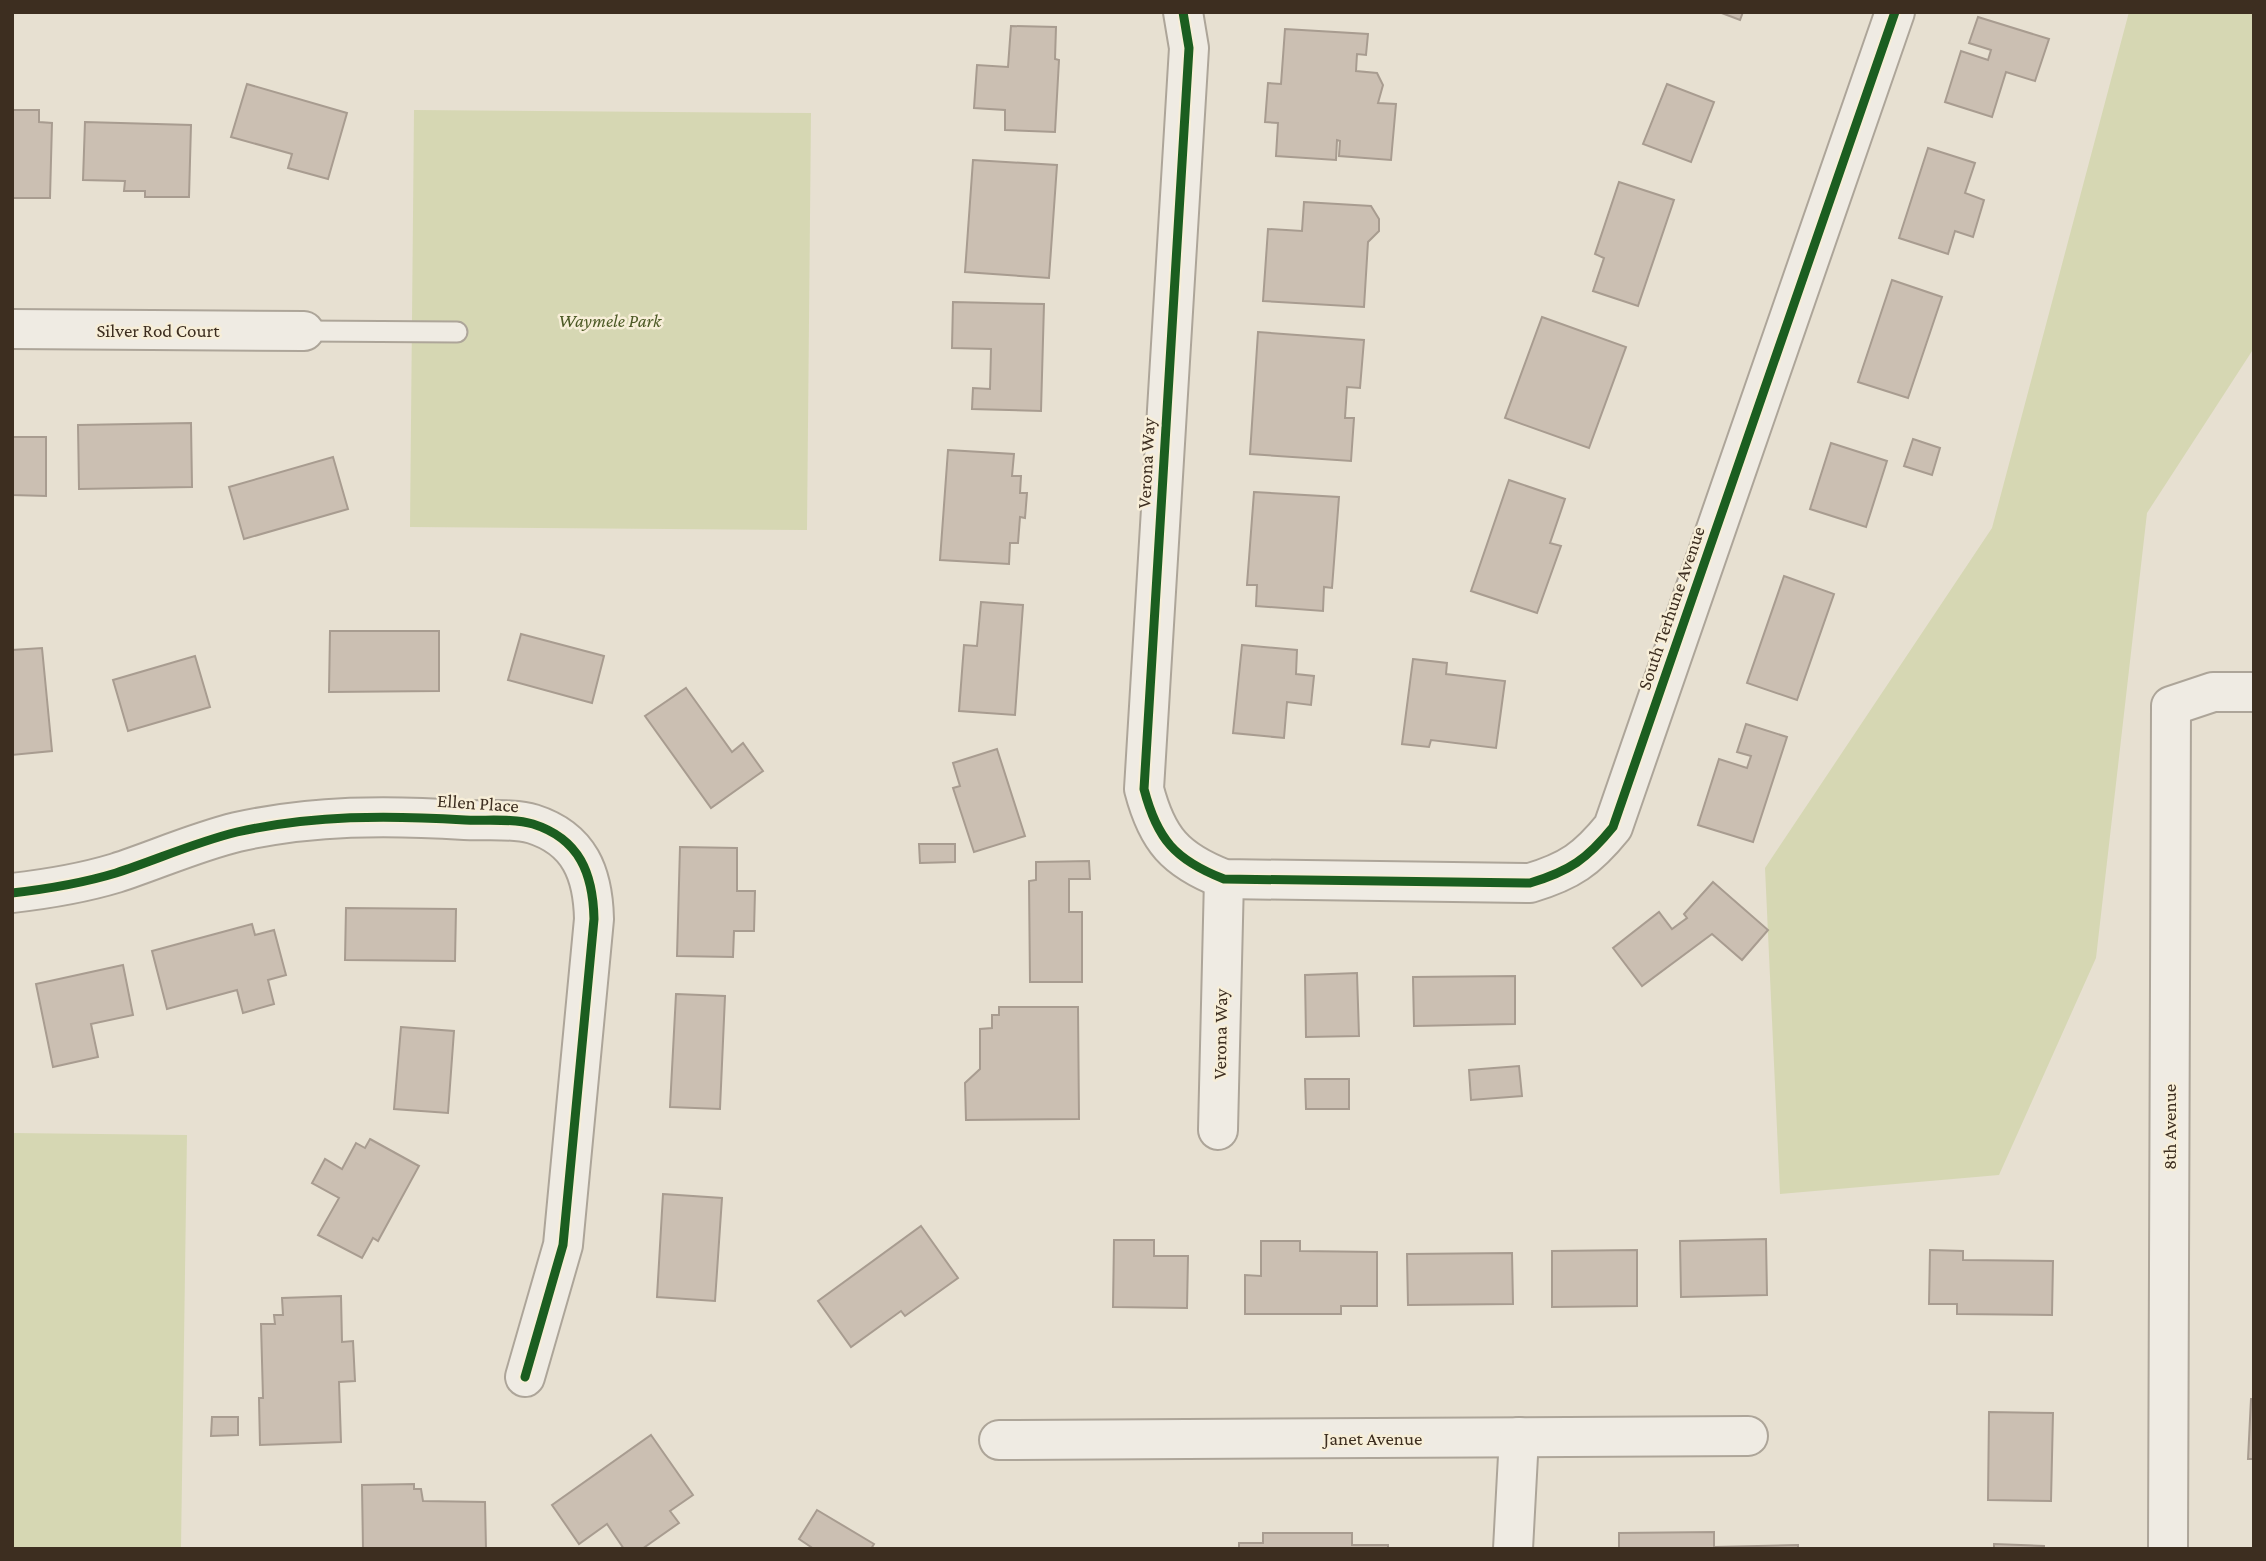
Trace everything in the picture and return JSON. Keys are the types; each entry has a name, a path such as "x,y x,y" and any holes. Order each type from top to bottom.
{"street":[{"name":"Verona Way","path":"1183,12 1189,48 1144,789 1152,818 1169,846 1194,867 1224,878 1218,1130"},
{"name":"South Terhune Avenue","path":"1224,878 1530,883 1563,873 1591,854 1614,827 1895,12"},
{"name":"Silver Rod Court","path":"12,329 304,331"},
{"name":"8th Avenue","path":"2168,1549 2171,706 2213,692 2254,692"},
{"name":"Ellen Place","path":"12,893 47,889 113,874 236,833 317,818 390,815 532,824 561,838 582,860 594,888 594,919 563,1245 525,1377"},
{"name":"Janet Avenue","path":"999,1440 1748,1436"},
{"path":"1513,1549 1519,1437"}],"lane":[{"path":"304,331 457,332"}],"green space":[{"path":"2129,12 2254,12 2254,348 2147,513 2096,958 1999,1175 1780,1194 1765,868 1992,528"},
{"name":"Waymele Park","path":"414,110 811,113 807,530 410,527"},
{"path":"12,1133 187,1135 181,1549 12,1549"}],"building":[{"path":"1719,12 1743,12 1740,20"},
{"path":"1978,17 2049,39 2035,81 2006,72 1992,117 1945,102 1961,51 1988,60 1991,50 1969,43"},
{"path":"1011,26 1056,27 1055,59 1059,60 1055,132 1005,130 1005,110 974,108 977,65 1008,67"},
{"path":"1285,29 1368,34 1366,55 1357,54 1356,71 1377,73 1383,85 1378,103 1396,104 1391,160 1339,156 1340,141 1337,140 1336,160 1276,156 1278,123 1265,122 1268,83 1281,84"},
{"path":"247,84 347,113 328,179 288,168 292,154 231,137"},
{"path":"1667,84 1714,102 1691,162 1643,144"},
{"path":"12,110 39,110 39,122 52,123 50,198 12,198"},
{"path":"85,122 191,125 189,197 145,197 145,191 124,191 125,181 83,180"},
{"path":"1928,148 1975,163 1965,193 1984,200 1973,237 1955,231 1948,254 1899,238"},
{"path":"973,160 1057,165 1049,278 965,272"},
{"path":"1619,182 1674,200 1638,306 1593,291 1604,258 1595,254"},
{"path":"1304,202 1371,206 1379,219 1379,231 1368,242 1364,307 1263,301 1268,229 1302,231"},
{"path":"1892,280 1942,297 1908,398 1858,382"},
{"path":"953,302 1044,304 1041,411 972,409 973,388 990,389 991,349 952,348"},
{"path":"1542,317 1626,347 1589,448 1505,418"},
{"path":"1258,332 1364,340 1360,388 1347,387 1345,418 1354,418 1351,461 1250,454"},
{"path":"191,423 192,487 79,489 78,425"},
{"path":"12,437 46,437 46,496 12,495"},
{"path":"1913,439 1940,448 1932,475 1904,466"},
{"path":"1831,443 1887,461 1866,527 1810,509"},
{"path":"948,450 1014,454 1012,476 1021,476 1020,493 1027,493 1025,518 1020,517 1018,543 1010,543 1009,564 940,560"},
{"path":"333,457 348,509 244,539 229,487"},
{"path":"1509,480 1565,499 1550,543 1561,546 1537,613 1471,591"},
{"path":"1254,492 1339,497 1332,588 1324,587 1323,611 1256,606 1257,585 1247,585"},
{"path":"1784,576 1834,594 1797,700 1747,683"},
{"path":"981,602 1023,605 1015,715 959,711 964,645 977,646"},
{"path":"330,631 439,631 439,691 329,692"},
{"path":"521,634 604,656 592,703 508,680"},
{"path":"1242,645 1297,650 1296,674 1314,676 1311,705 1287,702 1284,738 1233,733"},
{"path":"42,648 52,751 12,755 12,650"},
{"path":"195,656 210,707 128,731 113,680"},
{"path":"1413,659 1447,663 1446,674 1505,681 1496,748 1431,740 1429,747 1402,744"},
{"path":"686,688 732,752 743,743 763,771 711,808 645,716"},
{"path":"1746,724 1787,737 1753,842 1698,825 1719,759 1747,768 1751,756 1737,752"},
{"path":"997,749 1025,836 974,852 953,788 960,786 953,763"},
{"path":"919,844 955,844 955,862 920,863"},
{"path":"680,847 737,848 737,891 755,891 754,931 734,931 733,957 677,956"},
{"path":"1089,861 1090,879 1069,879 1069,912 1082,912 1082,982 1030,982 1029,881 1036,880 1036,862"},
{"path":"1713,882 1768,930 1742,960 1712,934 1642,986 1613,948 1659,912 1672,929 1687,918 1684,914"},
{"path":"346,908 456,909 455,961 345,960"},
{"path":"252,924 255,935 274,930 286,975 268,980 274,1004 243,1013 237,990 167,1009 152,951"},
{"path":"123,965 133,1015 91,1024 98,1057 53,1067 36,984"},
{"path":"1357,973 1359,1036 1306,1037 1305,975"},
{"path":"1515,976 1515,1024 1414,1026 1413,977"},
{"path":"676,994 725,996 720,1109 670,1107"},
{"path":"999,1007 1078,1007 1079,1119 966,1120 965,1083 980,1069 980,1029 992,1028 992,1015 999,1015"},
{"path":"401,1027 454,1031 448,1113 394,1109"},
{"path":"1519,1066 1522,1096 1471,1100 1469,1070"},
{"path":"1305,1079 1349,1079 1349,1109 1306,1109"},
{"path":"370,1139 419,1166 378,1241 373,1238 362,1258 318,1235 339,1198 312,1183 325,1159 342,1169 356,1143 365,1148"},
{"path":"663,1194 722,1198 715,1301 657,1297"},
{"path":"921,1226 958,1278 905,1316 901,1311 851,1347 818,1301"},
{"path":"1766,1239 1767,1295 1681,1297 1680,1241"},
{"path":"1114,1240 1154,1240 1154,1256 1188,1256 1187,1308 1113,1307"},
{"path":"1261,1241 1300,1241 1300,1251 1377,1252 1377,1306 1341,1306 1341,1314 1245,1314 1245,1275 1261,1276"},
{"path":"1637,1250 1637,1306 1552,1307 1552,1251"},
{"path":"1930,1250 1963,1251 1963,1260 2053,1261 2052,1315 1957,1314 1957,1304 1929,1304"},
{"path":"1512,1253 1513,1304 1408,1305 1407,1254"},
{"path":"341,1296 342,1342 353,1341 355,1381 339,1382 341,1442 260,1445 259,1398 263,1398 261,1324 275,1324 274,1315 283,1315 282,1298"},
{"path":"2251,1399 2254,1399 2254,1459 2248,1459"},
{"path":"1989,1412 2053,1413 2051,1501 1988,1500"},
{"path":"212,1417 238,1417 238,1435 211,1436"},
{"path":"651,1435 693,1495 670,1511 679,1523 642,1549 624,1549 607,1524 579,1544 552,1505"},
{"path":"414,1484 414,1489 421,1489 423,1501 485,1502 486,1549 363,1549 362,1485"},
{"path":"817,1510 874,1544 871,1549 814,1549 799,1539"},
{"path":"1714,1532 1714,1547 1798,1545 1798,1549 1619,1549 1619,1533"},
{"path":"1263,1533 1352,1533 1352,1545 1388,1545 1388,1549 1239,1549 1239,1543 1263,1543"},
{"path":"1994,1544 2044,1546 2044,1549 1994,1549"}],"cycle path":[{"path":"1183,12 1189,48 1144,789 1149,806 1170,846 1193,864 1224,879 1530,883 1556,874 1586,856 1613,827 1895,12"},
{"path":"12,893 103,877 237,832 322,819 407,817 517,821 549,831 573,849 587,873 594,919 563,1245 525,1377"}]}
